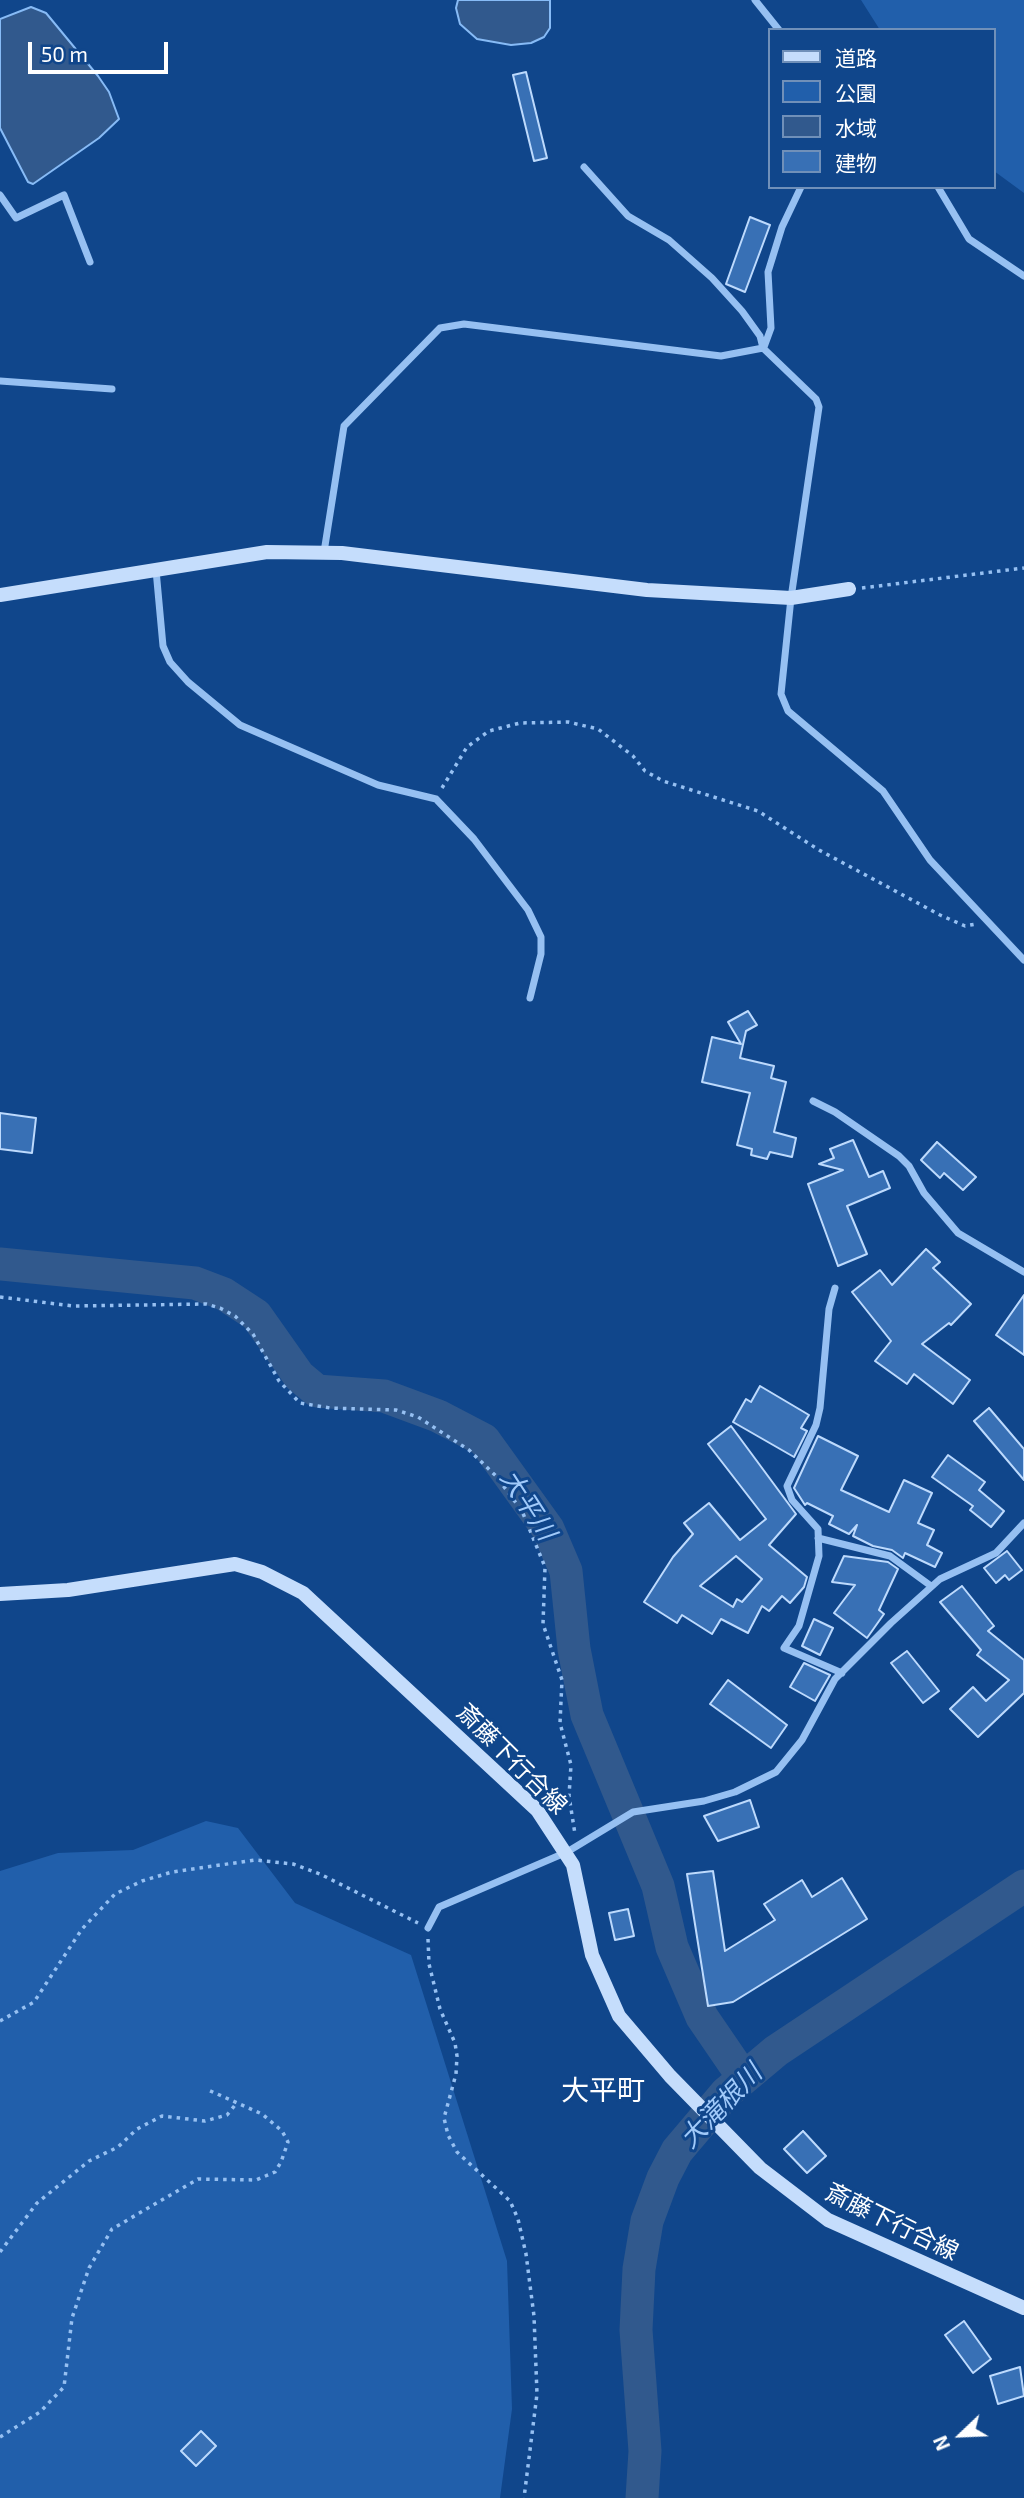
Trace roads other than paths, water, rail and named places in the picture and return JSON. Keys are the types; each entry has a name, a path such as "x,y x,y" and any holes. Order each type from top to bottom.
{"main road":[{"path":"0,594 267,552 324,552 647,590 791,598 849,589"},
{"name":"斎藤下行合線","path":"0,1594 68,1590 235,1564 250,1567 303,1593 524,1797 573,1849 592,1955 619,2016 670,2076 753,2160 828,2220 1024,2308"}],"street":[{"path":"755,0 777,28"},
{"path":"584,167 628,216 669,240 712,278 742,311 760,336 763,348 816,399 819,407 791,598 781,694 788,711 883,791 930,860 1024,960"},
{"path":"763,348 771,328 768,272 782,227 800,189"},
{"path":"939,189 969,239 1024,276"},
{"path":"0,195 16,218 64,195 90,262"},
{"path":"324,552 344,426 440,328 464,324 721,356 763,348"},
{"path":"0,381 112,389"},
{"path":"156,570 158,616 163,646 170,662 188,682 240,725 378,785 436,799 456,818 528,910 541,937 541,954 530,998"},
{"path":"813,1101 835,1112 899,1156 909,1166 924,1193 958,1233 1024,1272"},
{"path":"835,1288 829,1309 816,1425 787,1486 792,1500 818,1529 816,1570 799,1626 784,1648 842,1672"},
{"path":"428,1928 439,1907 573,1849 633,1812 704,1801 748,1787 776,1772 802,1740 826,1694 842,1672 931,1586 996,1553 1024,1523"},
{"path":"818,1538 890,1556 931,1586"}],"water":[{"path":"458,0 550,0 550,28 544,37 531,43 511,45 477,39 460,24 456,8"},
{"path":"31,7 46,13 98,76 109,92 119,119 99,138 33,184 28,182 0,128 0,19"}],"waterway":[{"name":"大平川","path":"0,1264 195,1283 224,1294 256,1315 299,1376 317,1391 384,1396 438,1416 484,1440 548,1529 566,1571 574,1649 587,1715 658,1886 672,1947 702,2017 743,2077"},
{"name":"大滝根川","path":"642,2498 645,2451 636,2330 639,2269 647,2221 663,2178 677,2151 726,2093 776,2051 1024,1886"}],"district":[{"name":"大平町","path":"603,2091"}]}
